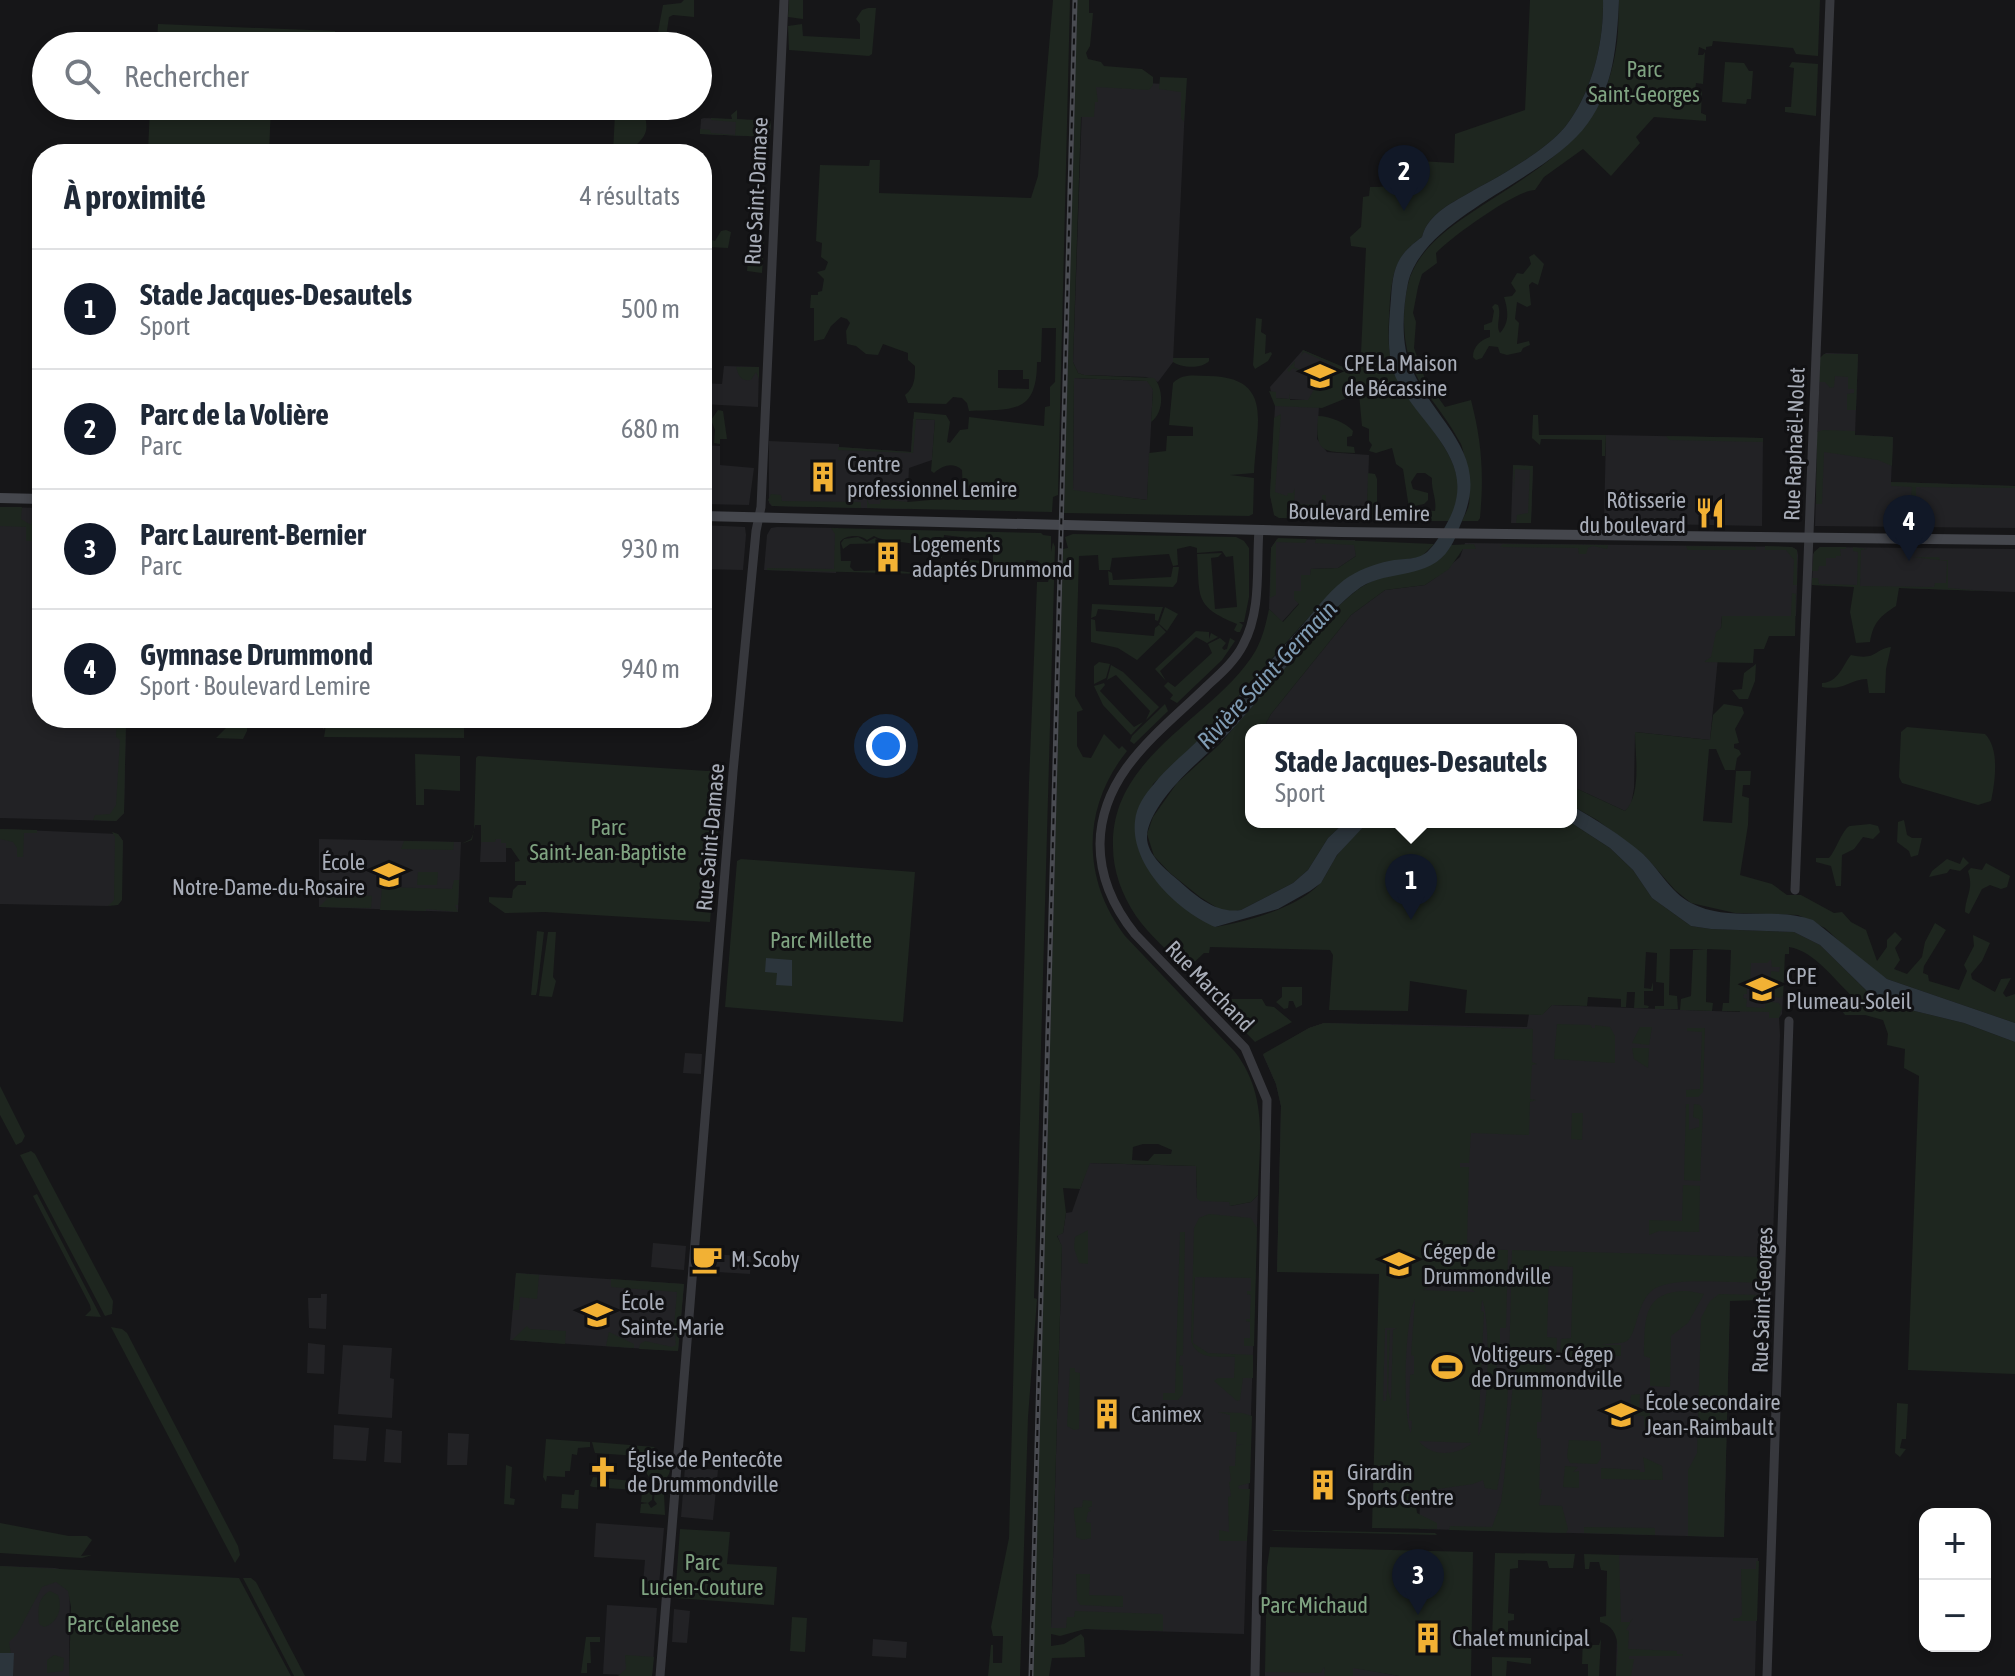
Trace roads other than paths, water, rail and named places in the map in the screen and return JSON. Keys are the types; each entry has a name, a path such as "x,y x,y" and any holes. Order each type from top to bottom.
{"main road":[{"path":"0,498 32,499"},
{"name":"Boulevard Lemire","path":"712,516 1466,534 2015,540"}],"street":[{"name":"Rue Saint-Damase","path":"660,1676 733,772 758,518 784,0"},
{"name":"Rue Raphaël-Nolet","path":"1795,890 1830,0"},
{"name":"Rue Marchand","path":"1255,1676 1267,1100 1245,1048 1135,934 1120,913 1105,877 1100,842 1107,804 1124,769 1227,667 1243,645 1255,602 1259,530"},
{"name":"Rue Saint-Georges","path":"1767,1676 1789,1021"}],"water":[{"name":"Rivière Saint-Germain","path":"1603,0 1619,0 1609,80 1588,123 1569,144 1545,163 1437,237 1419,259 1408,283 1404,323 1409,362 1465,455 1470,475 1470,496 1453,543 1441,559 1431,565 1372,582 1346,599 1231,731 1172,788 1148,829 1150,849 1168,871 1207,902 1232,911 1241,910 1293,883 1308,870 1328,838 1339,828 1362,828 1337,855 1321,883 1310,891 1278,909 1215,927 1186,910 1148,870 1135,838 1139,806 1159,777 1213,724 1338,585 1371,566 1425,554 1442,532 1455,503 1457,483 1445,449 1409,400 1394,373 1389,330 1395,270 1402,256 1422,237 1436,215 1535,154 1565,127 1589,83 1599,50"},
{"path":"1577,809 1635,847 1677,893 1691,903 1721,912 1783,914 1813,920 1887,979 2015,1023 2015,1042 1964,1023 1886,1004 1871,995 1820,945 1794,932 1691,926 1652,898 1633,870 1610,848 1577,827"},
{"path":"766,958 792,960 792,986 776,985 777,973 765,972"},
{"path":"0,1653 14,1653 13,1676 0,1676"}],"railway":[{"path":"1031,1676 1075,0"}],"place":[{"name":"Parc de la Volière","path":"1404,211"},
{"name":"CPE La Maison de Bécassine","path":"1320,376"},
{"name":"Centre professionnel Lemire","path":"823,477"},
{"name":"Rôtisserie du boulevard","path":"1710,513"},
{"name":"Logements adaptés Drummond","path":"888,557"},
{"name":"Gymnase Drummond","path":"1909,561"},
{"name":"École Notre-Dame-du-Rosaire","path":"389,875"},
{"name":"Stade Jacques-Desautels","path":"1411,920"},
{"name":"CPE Plumeau-Soleil","path":"1762,989"},
{"name":"M. Scoby","path":"707,1259"},
{"name":"Cégep de Drummondville","path":"1399,1264"},
{"name":"École Sainte-Marie","path":"597,1315"},
{"name":"Voltigeurs - Cégep de Drummondville","path":"1447,1367"},
{"name":"Canimex","path":"1107,1414"},
{"name":"École secondaire Jean-Raimbault","path":"1621,1415"},
{"name":"Église de Pentecôte de Drummondville","path":"603,1472"},
{"name":"Girardin Sports Centre","path":"1323,1485"},
{"name":"Parc Laurent-Bernier","path":"1418,1615"},
{"name":"Chalet municipal","path":"1428,1638"}],"park label":[{"name":"Parc Saint-Georges","path":"1644,82"},
{"name":"Parc Saint-Jean-Baptiste","path":"608,840"},
{"name":"Parc Millette","path":"821,940"},
{"name":"Parc Lucien-Couture","path":"702,1574"},
{"name":"Parc Michaud","path":"1314,1605"},
{"name":"Parc Celanese","path":"123,1624"}]}
